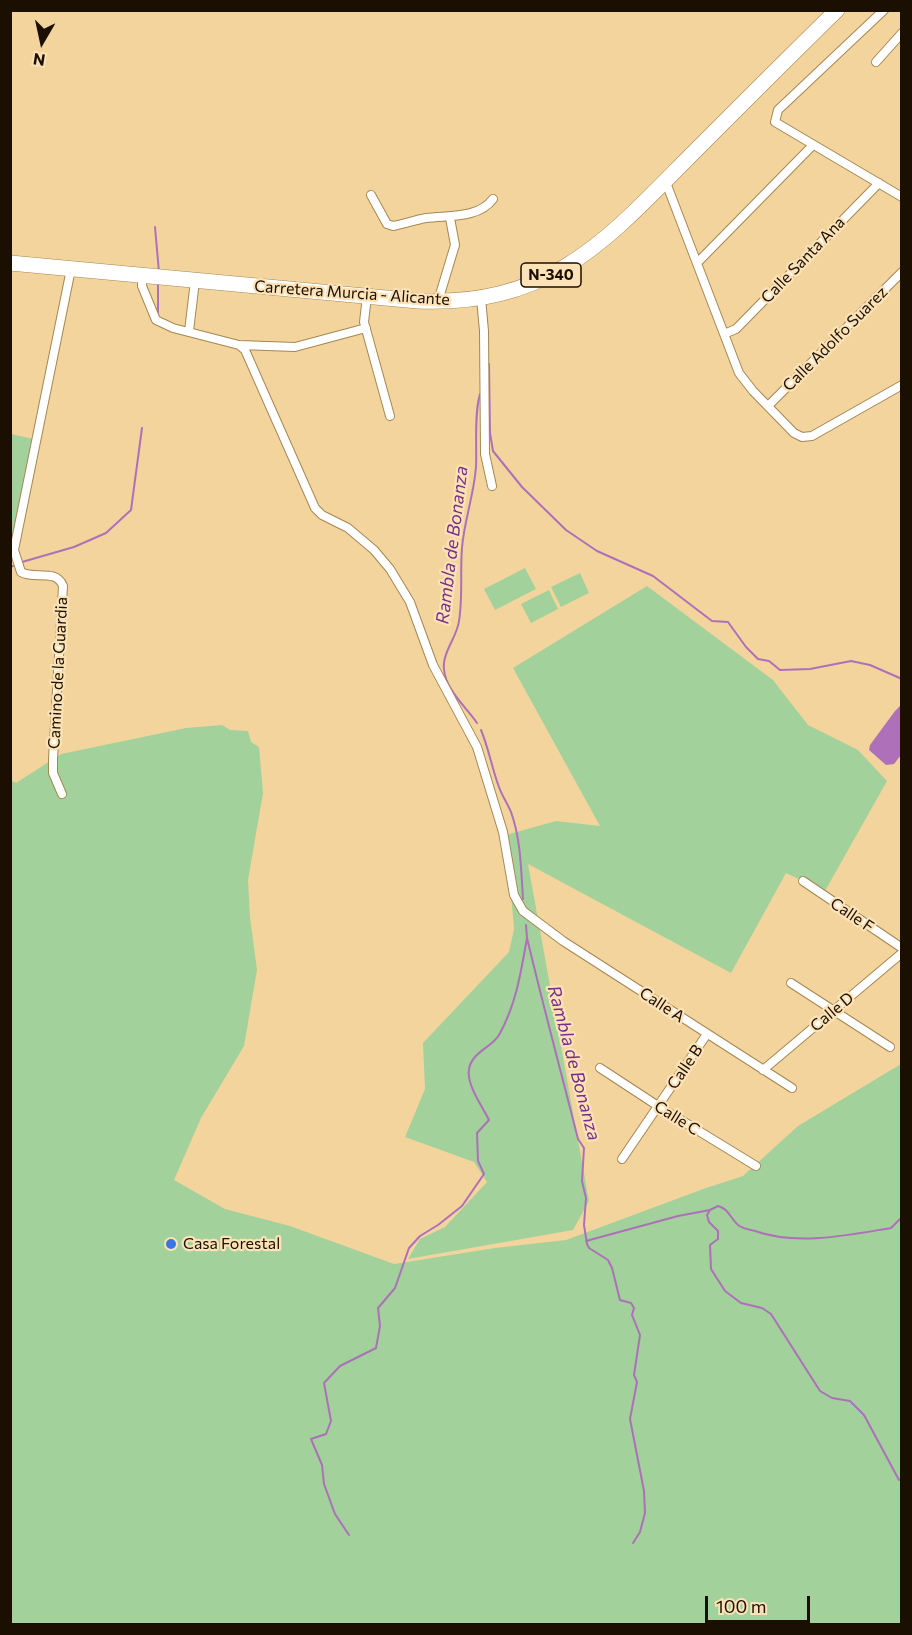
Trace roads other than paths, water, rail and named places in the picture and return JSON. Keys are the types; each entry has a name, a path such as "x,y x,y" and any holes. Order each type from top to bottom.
{"highway":[{"name":"Carretera Murcia - Alicante","path":"10,263 438,302 481,298 537,282 568,265 600,243 837,10"}],"street":[{"path":"884,10 778,110 776,122 902,197"},
{"path":"876,62 902,33"},
{"path":"697,263 813,145"},
{"path":"665,180 739,373 794,433 802,437 812,436 902,385"},
{"name":"Calle Santa Ana","path":"724,334 736,329 879,183"},
{"path":"371,195 390,226 435,217 450,218 479,210 493,199"},
{"path":"438,302 455,245 450,218"},
{"name":"Camino de la Guardia","path":"62,794 53,773 53,759 63,586 61,580 56,577 27,576 21,573 14,550 71,269"},
{"name":"Calle Adolfo Suarez","path":"768,406 902,272"},
{"path":"152,277 142,286 156,320 163,325 239,345 296,347 366,328"},
{"path":"189,331 195,280"},
{"path":"367,296 364,322 390,416"},
{"path":"481,298 484,331 485,454 492,486"},
{"name":"Calle A","path":"239,345 250,357 315,508 322,515 348,528 374,550 390,569 410,602 433,665 477,747 503,832 514,895 523,911 792,1088"},
{"name":"Calle F","path":"803,881 902,948"},
{"name":"Calle D","path":"763,1070 902,953"},
{"path":"791,982 890,1047"},
{"name":"Calle B","path":"622,1160 707,1034"},
{"name":"Calle C","path":"600,1068 756,1166"}],"waterway":[{"path":"155,227 159,272"},
{"path":"158,283 158,314"},
{"path":"489,364 490,433 493,451 522,487 566,530 597,551 653,576 712,621 728,622 758,659 769,661 780,670 810,669 851,661 870,665 902,679"},
{"name":"Rambla de Bonanza","path":"477,723 448,684 444,663 459,621 462,548 475,477 476,420 480,394"},
{"path":"22,562 74,547 106,533 131,510 142,428"},
{"name":"Rambla de Bonanza","path":"481,730 494,773 510,809 517,833 523,899"},
{"name":"Rambla de Bonanza","path":"526,925 533,963 578,1139 584,1148 582,1181 586,1198 584,1225 587,1244 589,1248 608,1260 620,1300 631,1303 634,1308 632,1315 640,1335 634,1375 637,1382 630,1419 644,1491 645,1513 640,1532 633,1543"},
{"path":"349,1535 335,1514 324,1484 322,1465 311,1439 326,1434 331,1421 324,1383 340,1366 376,1348 380,1326 378,1308 395,1288 409,1248 420,1236 462,1206 484,1174 478,1161 477,1133 489,1120 472,1088 469,1069 474,1058 496,1039 505,1024 517,988 527,938"},
{"path":"586,1241 678,1216 710,1210 718,1206 725,1209 742,1227 788,1238 823,1238 891,1228 902,1217"},
{"path":"710,1210 707,1215 709,1222 718,1231 718,1239 710,1245 711,1269 725,1291 741,1303 762,1308 771,1314 820,1391 832,1398 850,1401 864,1415 899,1480"}],"place":[{"name":"Casa Forestal","path":"171,1244"}]}
